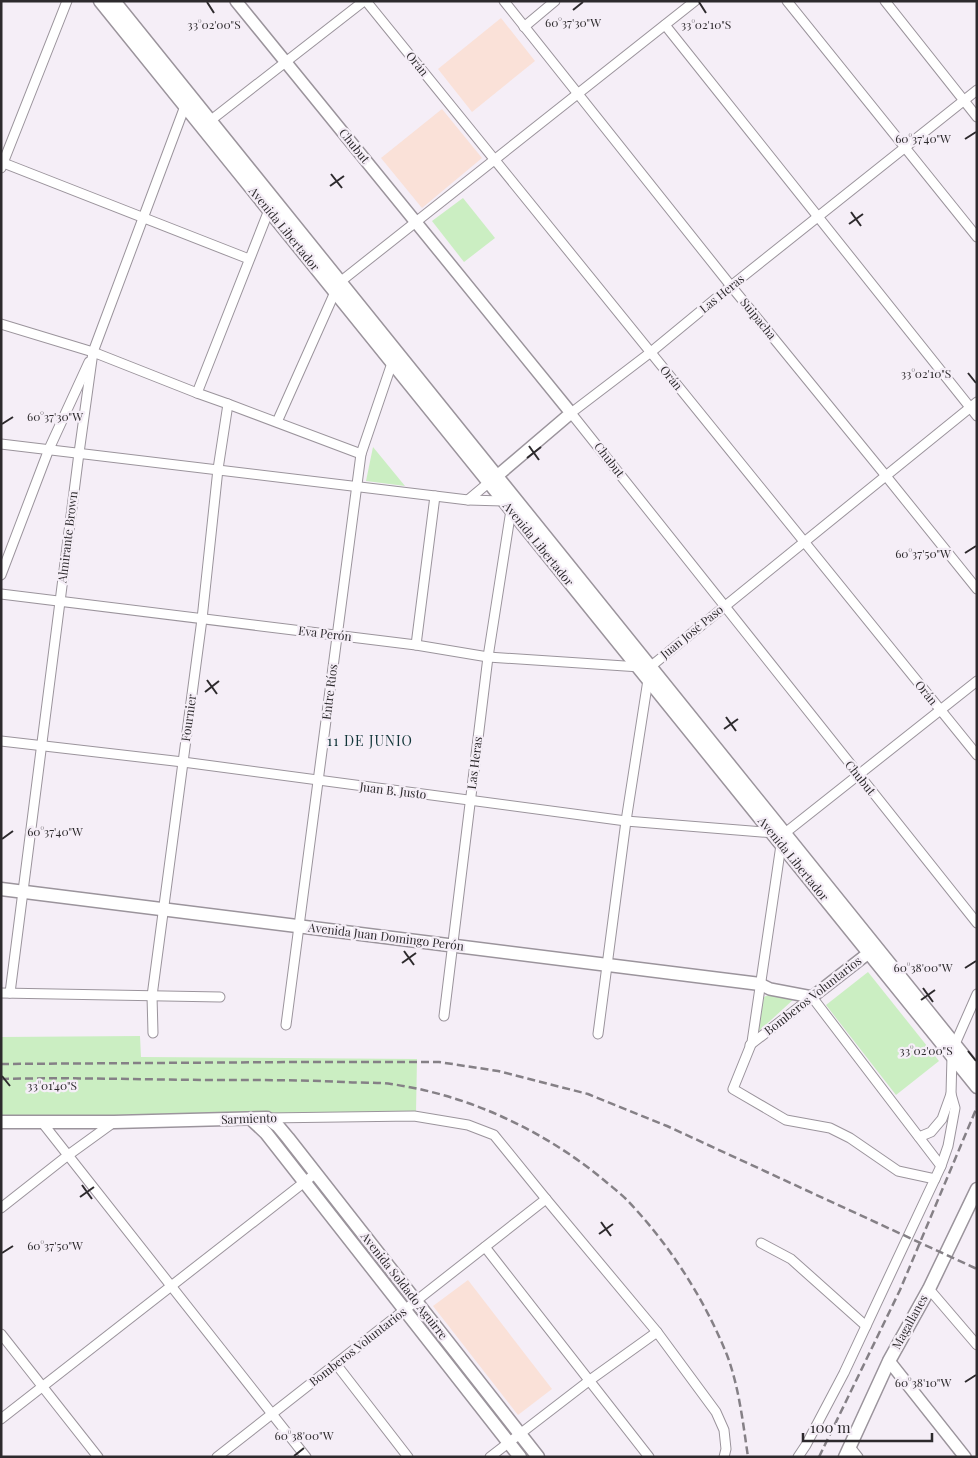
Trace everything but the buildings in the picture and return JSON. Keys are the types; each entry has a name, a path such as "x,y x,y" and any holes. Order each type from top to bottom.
{"main road":[{"name":"Avenida Libertador","path":"100,1 189,103 779,837"},
{"name":"Avenida Libertador","path":"114,1 189,103"},
{"name":"Avenida Libertador","path":"206,124 269,210 338,287 392,363 493,479 507,506 644,667 648,680 953,1050 977,1087"},
{"name":"Avenida Juan Domingo Perón","path":"1,889 22,895 763,988"},
{"name":"Avenida Juan Domingo Perón","path":"1,896 22,895"},
{"name":"Avenida Libertador","path":"953,1050 977,1072"},
{"name":"Sarmiento","path":"1,1122 114,1122 267,1118"},
{"name":"Avenida Soldado Aguirre","path":"267,1118 278,1126 316,1173 538,1457"},
{"name":"Avenida Soldado Aguirre","path":"251,1119 266,1133 520,1457"},
{"name":"Magallanes","path":"848,1452 889,1361 929,1289 977,1189"}],"street":[{"path":"66,1 2,165 249,259"},
{"name":"Chubut","path":"236,1 571,413 977,923"},
{"path":"206,124 365,1"},
{"name":"Orán","path":"365,1 977,755"},
{"name":"Suipacha","path":"504,1 731,286 977,589"},
{"path":"524,27 555,1"},
{"path":"277,422 338,287 416,222 695,1"},
{"path":"787,1 977,237"},
{"path":"885,1 977,117"},
{"path":"665,25 818,217 973,405 977,416"},
{"name":"Las Heras","path":"468,500 571,413 651,352 977,90"},
{"name":"Almirante Brown","path":"6,993 22,895 79,453 94,352 189,103"},
{"path":"197,394 269,210"},
{"path":"1,324 94,352 197,394 361,454"},
{"path":"1,575 49,449 94,352"},
{"name":"Entre Ríos","path":"286,1024 361,454 392,363"},
{"name":"Fournier","path":"154,1033 152,996 202,619 218,469 228,404"},
{"name":"Juan José Paso","path":"644,667 724,606 973,405"},
{"path":"1,444 357,486 507,506"},
{"path":"416,646 436,496"},
{"name":"Las Heras","path":"444,1016 507,506"},
{"name":"Eva Perón","path":"1,594 416,646 488,657 644,667"},
{"path":"598,1034 626,821 648,680"},
{"path":"935,1179 898,1171 850,1138 830,1128 786,1120 732,1089 750,1045 763,988 779,837 977,681"},
{"name":"Juan B. Justo","path":"1,741 183,762 626,821 779,837"},
{"name":"Bomberos Voluntarios","path":"750,1045 872,950"},
{"name":"Avenida Juan Domingo Perón","path":"763,988 812,997"},
{"path":"6,993 220,997"},
{"path":"919,1137 931,1132 942,1119 951,1094 953,1050 977,994"},
{"path":"812,997 941,1166"},
{"path":"798,1457 844,1373 941,1166 948,1146 955,1108 951,1094"},
{"name":"Sarmiento","path":"267,1118 414,1116 468,1125 494,1135 546,1199"},
{"path":"41,1121 306,1457"},
{"path":"1,1208 114,1122"},
{"path":"1,1419 316,1173"},
{"path":"546,1199 657,1332 716,1412 724,1430 725,1453"},
{"name":"Bomberos Voluntarios","path":"218,1457 546,1199"},
{"path":"760,1243 791,1259 866,1326"},
{"path":"485,1247 649,1457"},
{"path":"929,1289 977,1345"},
{"path":"490,1457 590,1380 657,1332"},
{"path":"1,1334 98,1457"},
{"path":"889,1361 965,1457"},
{"path":"336,1364 408,1457"},
{"path":"848,1452 858,1457"}],"shaded area":[{"path":"501,18 535,61 472,112 438,69"},
{"path":"442,109 482,158 422,208 381,158"},
{"path":"468,1280 552,1389 518,1415 433,1306"}],"green space":[{"path":"463,198 495,238 464,262 432,221"},
{"path":"373,447 405,486 366,481"},
{"path":"868,972 939,1061 896,1095 826,1005"},
{"path":"768,995 795,998 758,1032 764,997"},
{"path":"140,1036 141,1057 417,1059 416,1113 1,1116 1,1037"},
{"path":"319,1187 406,1298 404,1300 316,1189"},
{"path":"423,1318 510,1429 508,1431 505,1430 420,1320"}],"railway":[{"path":"1,1064 439,1062 498,1071 588,1094 667,1126 977,1269"},
{"path":"1,1079 284,1080 385,1083 420,1089 477,1106 531,1131 582,1163 624,1197 671,1253 708,1313 727,1355 738,1392 748,1457"},
{"path":"819,1457 900,1290 977,1107"}],"district":[{"name":"11 DE JUNIO","path":"370,741"}]}
